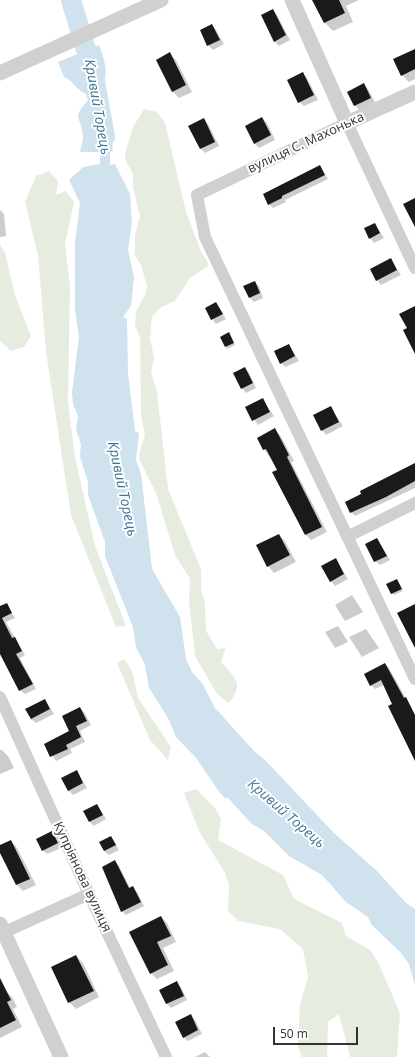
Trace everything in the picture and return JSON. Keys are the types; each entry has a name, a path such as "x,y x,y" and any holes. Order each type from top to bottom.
{"street":[{"path":"3,71 161,0"},
{"path":"292,0 415,268"},
{"name":"вулиця С. Махонька","path":"347,537 205,237 197,195 415,92"},
{"path":"415,503 347,537 415,679"},
{"name":"Купріянова вулиця","path":"0,697 166,1057"},
{"path":"61,1057 1,930 90,894"}],"shaded area":[{"path":"144,109 157,112 165,123 186,212 202,254 207,260 208,266 190,278 175,301 161,307 152,317 150,338 154,358 151,372 157,392 168,489 201,569 201,589 205,603 206,631 218,650 226,647 221,662 236,681 236,691 229,703 217,694 195,656 189,600 190,579 175,555 156,493 140,461 139,454 145,435 141,415 140,338 135,325 136,312 146,293 147,286 141,265 135,256 135,235 140,216 133,188 133,174 126,161 125,154 133,127"},
{"path":"49,171 58,181 56,195 66,191 74,202 65,244 70,286 68,401 75,457 95,546 126,626 116,627 71,515 46,352 38,255 25,202 36,176"},
{"path":"0,244 5,253 15,295 31,336 24,347 11,351 0,341"},
{"path":"124,659 132,671 138,698 171,747 168,760 150,740 117,663"},
{"path":"196,789 215,808 221,819 218,840 283,875 294,899 342,923 346,936 370,950 378,962 400,1013 397,1057 350,1057 339,1014 328,1022 327,1057 302,1057 298,1047 300,1004 308,977 303,949 280,929 238,921 228,911 229,884 224,871 200,833 184,793"}],"water":[{"path":"99,45 104,60 106,75 103,85 95,86 92,92 99,110 104,113 109,122 113,151 110,152 110,165 115,164 130,194 132,222 128,250 134,277 131,306 123,317 127,319 128,374 135,431 139,433 136,460 141,474 152,569 180,617 186,659 192,672 202,683 215,708 254,751 265,760 334,833 377,871 406,903 415,909 415,985 409,964 401,953 371,924 368,917 346,902 322,875 289,856 264,831 252,824 228,798 225,798 220,793 196,758 176,737 168,718 149,688 145,665 136,647 133,627 105,556 105,542 88,495 88,482 80,457 81,444 76,430 78,416 73,404 72,392 79,337 75,310 75,243 80,203 69,180 83,167 100,164 100,152 80,152 83,137 78,115 88,100 86,94 64,77 58,62"}],"building":[{"path":"312,0 339,0 345,13 324,23"},
{"path":"273,9 286,35 274,42 261,15"},
{"path":"212,24 220,40 207,46 200,30"},
{"path":"415,49 415,69 401,76 393,59"},
{"path":"170,52 186,85 172,92 156,60"},
{"path":"303,72 314,95 298,103 287,80"},
{"path":"364,83 371,98 354,106 347,92"},
{"path":"262,117 271,135 254,144 245,126"},
{"path":"204,118 215,142 200,149 188,126"},
{"path":"320,165 325,175 282,196 282,198 268,205 263,194"},
{"path":"415,198 415,227 403,204"},
{"path":"375,223 380,233 369,239 364,228"},
{"path":"391,258 397,270 376,281 370,269"},
{"path":"255,281 260,293 249,298 243,286"},
{"path":"216,302 223,314 211,320 205,308"},
{"path":"415,306 415,354 403,330 407,328 399,314"},
{"path":"229,332 234,343 225,347 220,337"},
{"path":"289,344 295,356 280,364 274,351"},
{"path":"245,367 253,383 241,389 233,373"},
{"path":"263,398 270,412 252,421 245,407"},
{"path":"331,406 339,422 321,431 313,415"},
{"path":"275,428 289,455 287,457 322,527 305,535 272,472 277,470 266,449 263,450 257,438"},
{"path":"415,463 415,481 386,497 350,513 345,502 361,494 360,491"},
{"path":"279,534 290,555 267,567 256,545"},
{"path":"377,538 387,556 374,562 365,544"},
{"path":"336,558 344,574 330,582 321,566"},
{"path":"397,579 402,589 391,594 386,584"},
{"path":"7,603 12,613 2,618 12,638 15,637 22,651 16,654 33,684 19,691 0,654 0,606"},
{"path":"415,604 415,648 397,613"},
{"path":"385,663 415,715 415,761 388,706 392,704 381,680 370,686 364,674"},
{"path":"45,699 50,709 31,719 25,709"},
{"path":"80,707 87,721 76,726 81,737 66,745 68,749 50,757 44,744 69,731 62,716"},
{"path":"77,770 83,783 68,791 61,778"},
{"path":"97,804 103,815 89,822 83,811"},
{"path":"52,831 58,843 42,851 36,839"},
{"path":"111,836 116,845 104,851 99,842"},
{"path":"11,840 30,879 16,885 0,853 0,845"},
{"path":"115,860 129,888 133,886 141,902 121,912 102,867"},
{"path":"161,916 171,936 157,942 168,965 150,974 129,932"},
{"path":"76,955 94,991 68,1003 51,967"},
{"path":"0,978 11,1000 7,1002 16,1020 0,1028"},
{"path":"177,981 184,996 166,1004 159,990"},
{"path":"191,1014 198,1030 183,1038 175,1022"}],"waterway":[{"name":"Кривий Торець","path":"71,0 94,76 105,137"}]}
